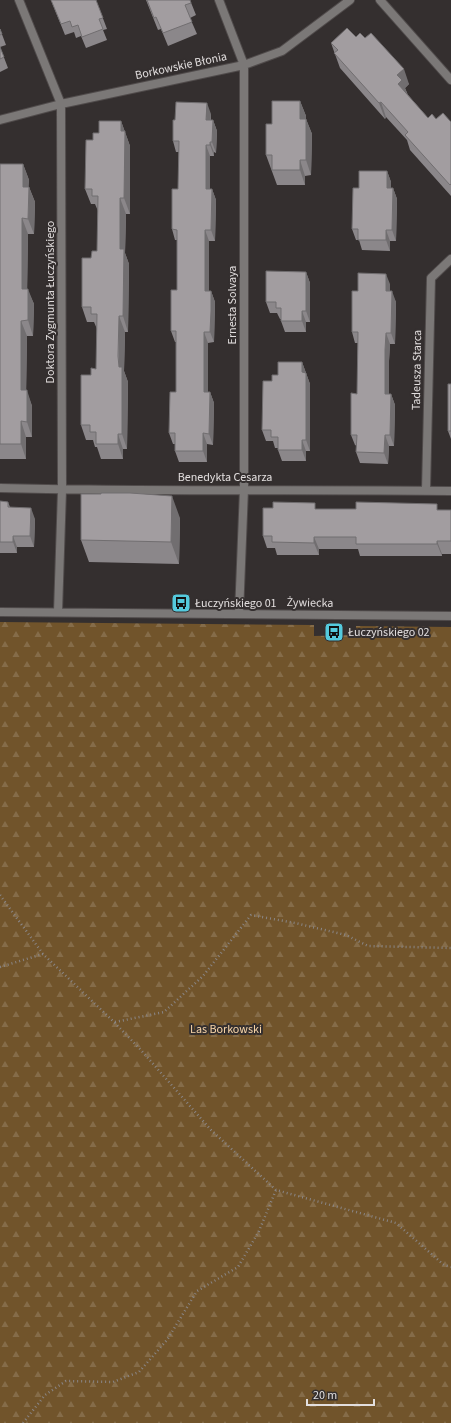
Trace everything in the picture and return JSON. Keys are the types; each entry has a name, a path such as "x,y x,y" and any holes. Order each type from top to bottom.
{"street":[{"name":"Doktora Zygmunta Łuczyńskiego","path":"19,0 61,104 62,490 58,612"},
{"name":"Ernesta Solvaya","path":"219,0 244,65 244,489 239,614"},
{"name":"Borkowskie Błonia","path":"0,120 61,104 244,65 282,51 350,0"},
{"path":"380,0 451,80"},
{"name":"Tadeusza Starca","path":"426,490 430,278 451,259"},
{"name":"Benedykta Cesarza","path":"0,488 62,490 244,489 451,491"},
{"name":"Żywiecka","path":"0,612 451,616"}],"path":[{"path":"0,895 43,954 140,1049 211,1130 276,1190 396,1223 444,1265 451,1267"},
{"path":"114,1022 164,1012 203,976 250,916 295,922 346,935 368,946 451,948"},
{"path":"0,966 43,954"},
{"path":"23,1423 45,1395 66,1381 112,1382 139,1372 167,1340 197,1291 238,1267 259,1231 276,1190"}],"green space":[{"name":"Las Borkowski","path":"0,622 314,625 314,636 356,635 356,626 451,627 451,1423 0,1423"}],"building":[{"path":"51,0 96,0 103,18 99,19 103,29 82,37 78,25 72,27 70,21 61,24"},
{"path":"147,0 190,0 191,3 185,5 192,22 163,33 156,17 154,18"},
{"path":"347,28 356,37 360,33 365,38 371,33 404,69 397,75 402,80 398,84 428,118 432,114 436,119 443,113 451,122 450,185 405,135 408,132 381,102 379,103 334,53 338,50 331,43"},
{"path":"0,47 4,57 0,59"},
{"path":"272,101 300,101 300,119 306,119 306,160 300,160 300,170 272,170 272,155 266,155 266,124 272,124"},
{"path":"176,102 207,103 206,120 213,120 212,142 210,142 210,145 206,145 206,189 212,189 211,230 205,230 205,291 211,291 211,311 210,332 204,332 204,392 210,392 209,434 203,433 203,451 175,451 175,433 169,433 170,392 176,392 176,331 171,331 171,290 177,290 177,230 172,229 172,189 178,189 179,141 173,141 173,120 175,120"},
{"path":"99,121 121,121 121,131 125,131 124,198 120,198 120,249 124,249 123,316 119,316 118,356 119,367 122,367 122,434 118,434 118,444 96,444 96,432 90,432 90,425 81,425 81,375 91,375 91,368 96,369 97,314 91,314 91,307 82,307 82,258 91,258 92,251 97,251 98,196 92,196 92,189 85,189 86,140 93,140 93,133 99,133"},
{"path":"0,164 23,164 23,187 29,187 28,219 22,218 22,289 28,289 28,320 21,321 21,390 27,390 27,422 21,421 21,444 0,444"},
{"path":"359,171 387,171 387,188 393,188 392,230 386,230 386,240 358,240 358,229 352,229 353,188 359,188"},
{"path":"266,271 306,272 306,311 302,311 302,321 281,321 281,308 276,308 276,302 266,302"},
{"path":"358,273 386,274 386,291 392,291 391,333 386,333 385,350 385,394 391,394 390,435 385,435 384,453 356,452 357,435 351,435 351,393 357,394 358,332 352,332 352,291 358,291"},
{"path":"278,362 302,362 302,372 306,373 306,440 302,440 302,450 278,450 278,437 271,437 271,430 262,430 263,381 272,381 272,375 278,375"},
{"path":"448,384 451,384 451,431 448,431"},
{"path":"130,493 172,496 171,542 81,540 81,494"},
{"path":"0,501 8,502 8,507 31,508 30,536 13,536 13,542 0,542"},
{"path":"273,502 315,503 315,509 356,509 356,502 437,504 437,510 451,510 451,541 437,541 437,544 356,544 356,537 314,537 314,543 272,542 272,536 263,536 263,508 273,508"}],"place":[{"name":"Łuczyńskiego 01","path":"181,603"},
{"name":"Łuczyńskiego 02","path":"334,632"}]}
